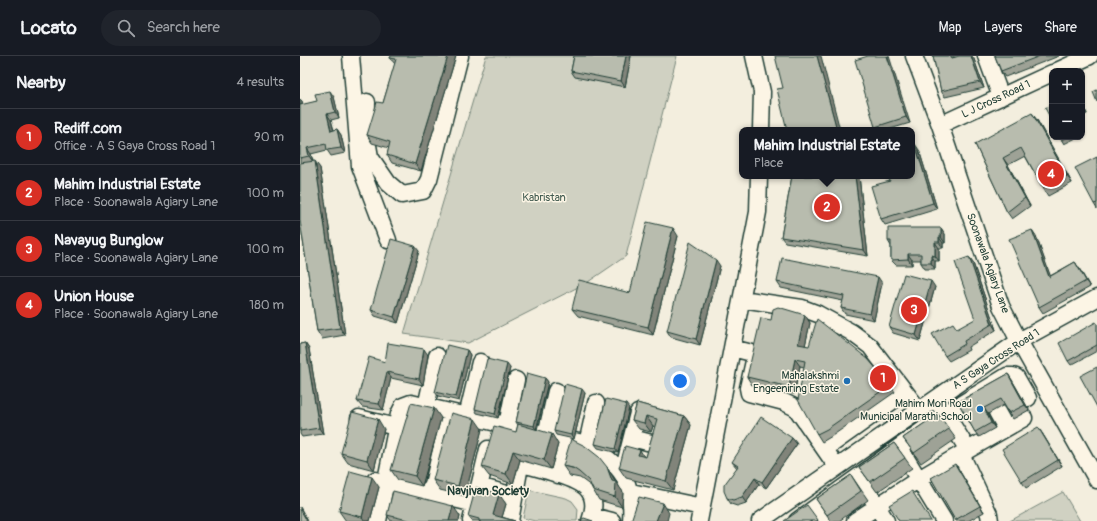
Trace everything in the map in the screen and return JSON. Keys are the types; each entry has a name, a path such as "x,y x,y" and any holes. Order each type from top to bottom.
{"street":[{"path":"350,56 360,166 388,240"},
{"path":"367,102 366,134 370,157 388,183 402,195 423,191 429,180 460,56"},
{"path":"754,56 762,92 761,127"},
{"name":"Soonawala Agiary Lane","path":"914,56 940,125 1001,306 1019,341 1095,473"},
{"path":"986,56 1001,96"},
{"path":"1063,68 1088,56"},
{"name":"L J Cross Road 1","path":"940,125 1049,74"},
{"path":"631,492 701,514 758,212 760,179"},
{"name":"A S Gaya Cross Road 1","path":"760,521 1019,341 1097,298"},
{"path":"742,299 765,310 802,308 817,321 851,332 870,346 919,410"},
{"path":"732,348 757,346 748,388 749,393 784,402 798,401 825,449 838,467"},
{"path":"426,407 437,356"},
{"path":"467,416 480,362"},
{"path":"796,521 946,414 1010,376 1016,377 1028,398"},
{"path":"471,521 479,486 516,380"},
{"path":"546,435 556,391"},
{"path":"825,449 905,392"},
{"path":"936,399 946,414 964,452 989,514 990,521"},
{"path":"378,521 399,414 403,406 411,403 587,444 607,456 622,473 631,492 631,521"},
{"path":"587,444 596,403"},
{"path":"430,493 450,412"},
{"path":"997,412 1006,428"},
{"path":"622,473 638,413"},
{"path":"353,417 396,427"},
{"path":"855,521 919,479 1024,418"},
{"path":"632,438 655,444"},
{"path":"558,474 566,440"},
{"path":"899,447 944,521"},
{"path":"510,521 520,470 524,465 558,474 582,483 592,494 593,500 591,518 612,521"},
{"path":"358,475 475,504"},
{"path":"858,476 886,521"},
{"path":"479,486 514,496"},
{"path":"818,506 828,521"}],"green space":[{"name":"Kabristan","path":"486,56 677,56 626,256 588,282 468,343 404,334"},
{"path":"529,490 566,498 572,501 578,509 577,521 535,521 523,518"},
{"path":"1063,492 1080,521 1010,521"}],"building":[{"path":"391,56 448,56 415,164 387,155 390,142 367,135 377,102 383,103 396,59 390,58"},
{"path":"574,56 626,56 621,81 571,71"},
{"path":"775,56 817,56 836,127 786,127 777,89 783,88"},
{"path":"868,56 887,56 906,117 875,127 855,60"},
{"path":"933,56 951,56 952,58 959,56 971,56 980,82 941,91"},
{"path":"995,56 1040,56 1001,71"},
{"path":"1097,90 1097,102 1093,92"},
{"path":"330,91 335,112 327,114 331,131 337,129 341,148 327,150 326,144 307,148 309,156 300,158 300,105 317,101 315,94"},
{"path":"1049,106 1049,115 1045,108"},
{"path":"1032,113 1067,176 1043,188 1021,148 1003,158 1025,198 1007,212 975,144"},
{"path":"915,144 933,203 881,219 871,186 890,181 889,179 915,179"},
{"path":"1097,157 1097,203 1094,204 1075,168"},
{"path":"315,161 340,328 317,331 300,221 300,163"},
{"path":"791,179 855,179 864,250 781,237"},
{"path":"647,222 673,228 648,327 572,309 579,280 630,293"},
{"path":"888,228 941,228 941,237 939,237 939,242 935,242 935,256 931,255 931,263 921,263 921,254 908,254 908,259 891,260 891,241 888,241"},
{"path":"1032,230 1049,277 1075,262 1086,281 1039,307 1009,239"},
{"path":"391,239 415,246 394,317 371,310"},
{"path":"690,242 716,260 696,339 667,331"},
{"path":"969,257 992,324 964,341 965,344 945,356 932,334 953,323 957,329 975,319 955,262"},
{"path":"782,258 878,277 870,314 841,308 844,296 777,282"},
{"path":"904,274 931,281 916,335 889,327"},
{"name":"Mahalakshmi Engeeniring Estate","path":"778,307 805,315 798,344 809,346 817,319 868,359 890,385 827,429 817,434 798,400 805,361 795,359 789,387 747,377 761,318 771,320 773,309"},
{"path":"1096,322 1097,345 1068,361 1059,343"},
{"path":"305,343 319,428 300,431 300,344"},
{"path":"388,343 424,349 419,379 387,372 379,404 357,401 369,357 385,362"},
{"path":"447,345 467,350 456,397 435,392"},
{"path":"487,359 507,364 495,414 475,409"},
{"path":"1097,367 1097,407 1080,376"},
{"path":"527,373 545,378 534,426 516,422"},
{"name":"Mahim Mori Road Municipal Marathi School","path":"1008,374 1025,405 1009,413 1001,399 984,408 991,423 975,432 958,402"},
{"path":"565,384 582,389 571,435 554,431"},
{"path":"606,399 626,404 615,449 595,444"},
{"path":"411,403 434,408 415,476 391,470"},
{"path":"637,403 684,416 666,481 619,468 625,446 640,450 638,455 646,457 657,419 646,416 644,423 632,420"},
{"path":"352,412 378,419 367,460 341,453"},
{"path":"451,413 475,419 458,486 433,480"},
{"path":"938,414 949,429 914,453 903,438"},
{"path":"761,417 792,438 762,482 755,478 742,497 733,500 727,498 724,491 724,485 738,466 732,462"},
{"path":"518,424 552,434 544,460 513,451 506,474 482,467 494,426 516,432"},
{"path":"1038,427 1058,460 1022,482 1002,449"},
{"path":"571,439 585,446 599,457 607,467 612,481 616,482 615,497 593,490 589,481 579,472 573,468 563,466"},
{"path":"894,443 905,458 870,482 859,467"},
{"path":"955,464 980,506 955,520 931,478"},
{"path":"350,471 372,477 362,517 339,511"},
{"path":"851,475 861,491 827,515 816,499"},
{"path":"476,487 499,494 493,515 515,521 479,521 479,519 468,516"},
{"path":"393,491 453,506 449,521 412,521 387,515"},
{"path":"912,491 931,521 899,521 889,505"},
{"path":"639,497 663,503 656,521 631,521"},
{"path":"807,505 818,520 817,521 784,521"},
{"path":"300,509 307,521 300,521"},
{"path":"584,518 593,521 579,521"}],"place":[{"name":"Union House","path":"1051,174"},
{"name":"Mahim Industrial Estate","path":"827,207"},
{"name":"Navayug Bunglow","path":"914,310"},
{"name":"Rediff.com","path":"883,378"},
{"name":"Mahalakshmi Engeeniring Estate","path":"847,381"},
{"name":"Mahim Mori Road Municipal Marathi School","path":"980,409"}],"district":[{"name":"Navjivan Society","path":"488,491"}]}
